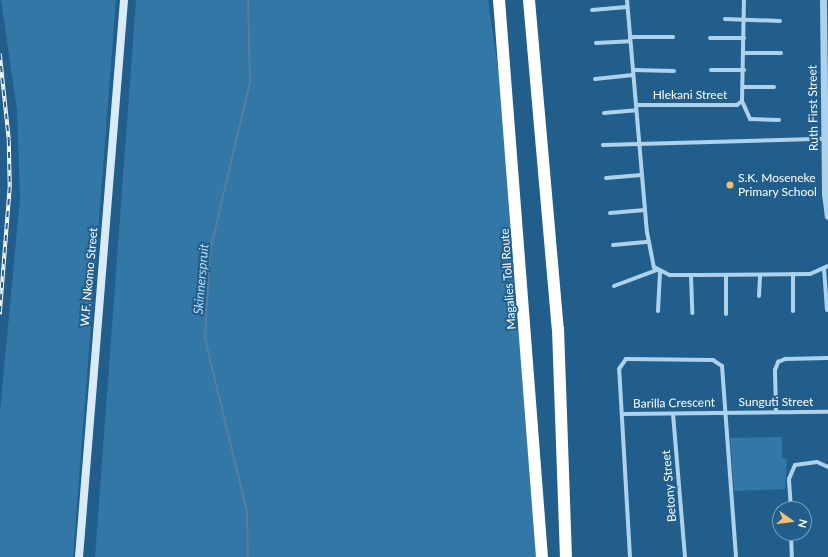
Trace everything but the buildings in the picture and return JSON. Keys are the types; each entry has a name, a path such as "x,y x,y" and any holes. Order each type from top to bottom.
{"highway":[{"path":"492,0 512,144"},
{"name":"Magalies Toll Route","path":"499,0 512,144 542,557"},
{"path":"530,0 545,152"},
{"path":"535,0 558,329 566,557"}],"main road":[{"name":"W.F. Nkomo Street","path":"79,557 124,0"}],"street":[{"path":"627,0 645,210 649,242 659,271 658,311"},
{"name":"Hlekani Street","path":"744,0 744,87 742,101 750,120 779,120"},
{"name":"Ruth First Street","path":"822,0 824,139 828,216"},
{"path":"592,10 627,7"},
{"path":"725,19 780,21"},
{"path":"596,43 630,39 673,37"},
{"path":"710,38 744,38"},
{"path":"744,54 780,53"},
{"path":"633,70 674,71"},
{"path":"711,70 744,70"},
{"path":"595,79 633,75"},
{"name":"Hlekani Street","path":"744,87 774,87"},
{"name":"Hlekani Street","path":"604,113 636,107 737,105 742,101"},
{"path":"603,145 639,141 824,139"},
{"path":"606,178 641,175"},
{"path":"610,213 645,210"},
{"path":"613,245 649,242"},
{"path":"614,286 659,271 691,275 810,274 826,267 827,310"},
{"path":"759,296 760,274"},
{"path":"793,274 793,311"},
{"path":"691,275 692,313"},
{"path":"726,275 726,314"},
{"path":"776,412 775,370 778,362 786,359 828,358"},
{"path":"622,414 619,369 626,359 718,361 723,370 724,412"},
{"name":"Sunguti Street","path":"724,412 828,412"},
{"name":"Barilla Crescent","path":"630,557 622,414 724,412 736,557"},
{"name":"Betony Street","path":"673,414 686,557"},
{"path":"790,501 789,479 795,465 817,462 828,467"},
{"path":"791,541 792,557"}],"shaded area":[{"path":"1,0 116,0 73,557 0,557 0,412 20,198 17,110"},
{"path":"136,0 488,0 500,81 536,557 95,557"},
{"path":"782,437 782,458 787,459 785,489 734,491 730,438"}],"waterway":[{"name":"Skinnerspruit","path":"248,0 250,82 210,251 205,339 247,511 248,557"}],"railway":[{"path":"0,54 9,140 10,187 0,315"}],"place":[{"name":"S.K. Moseneke Primary School","path":"730,185"}]}
